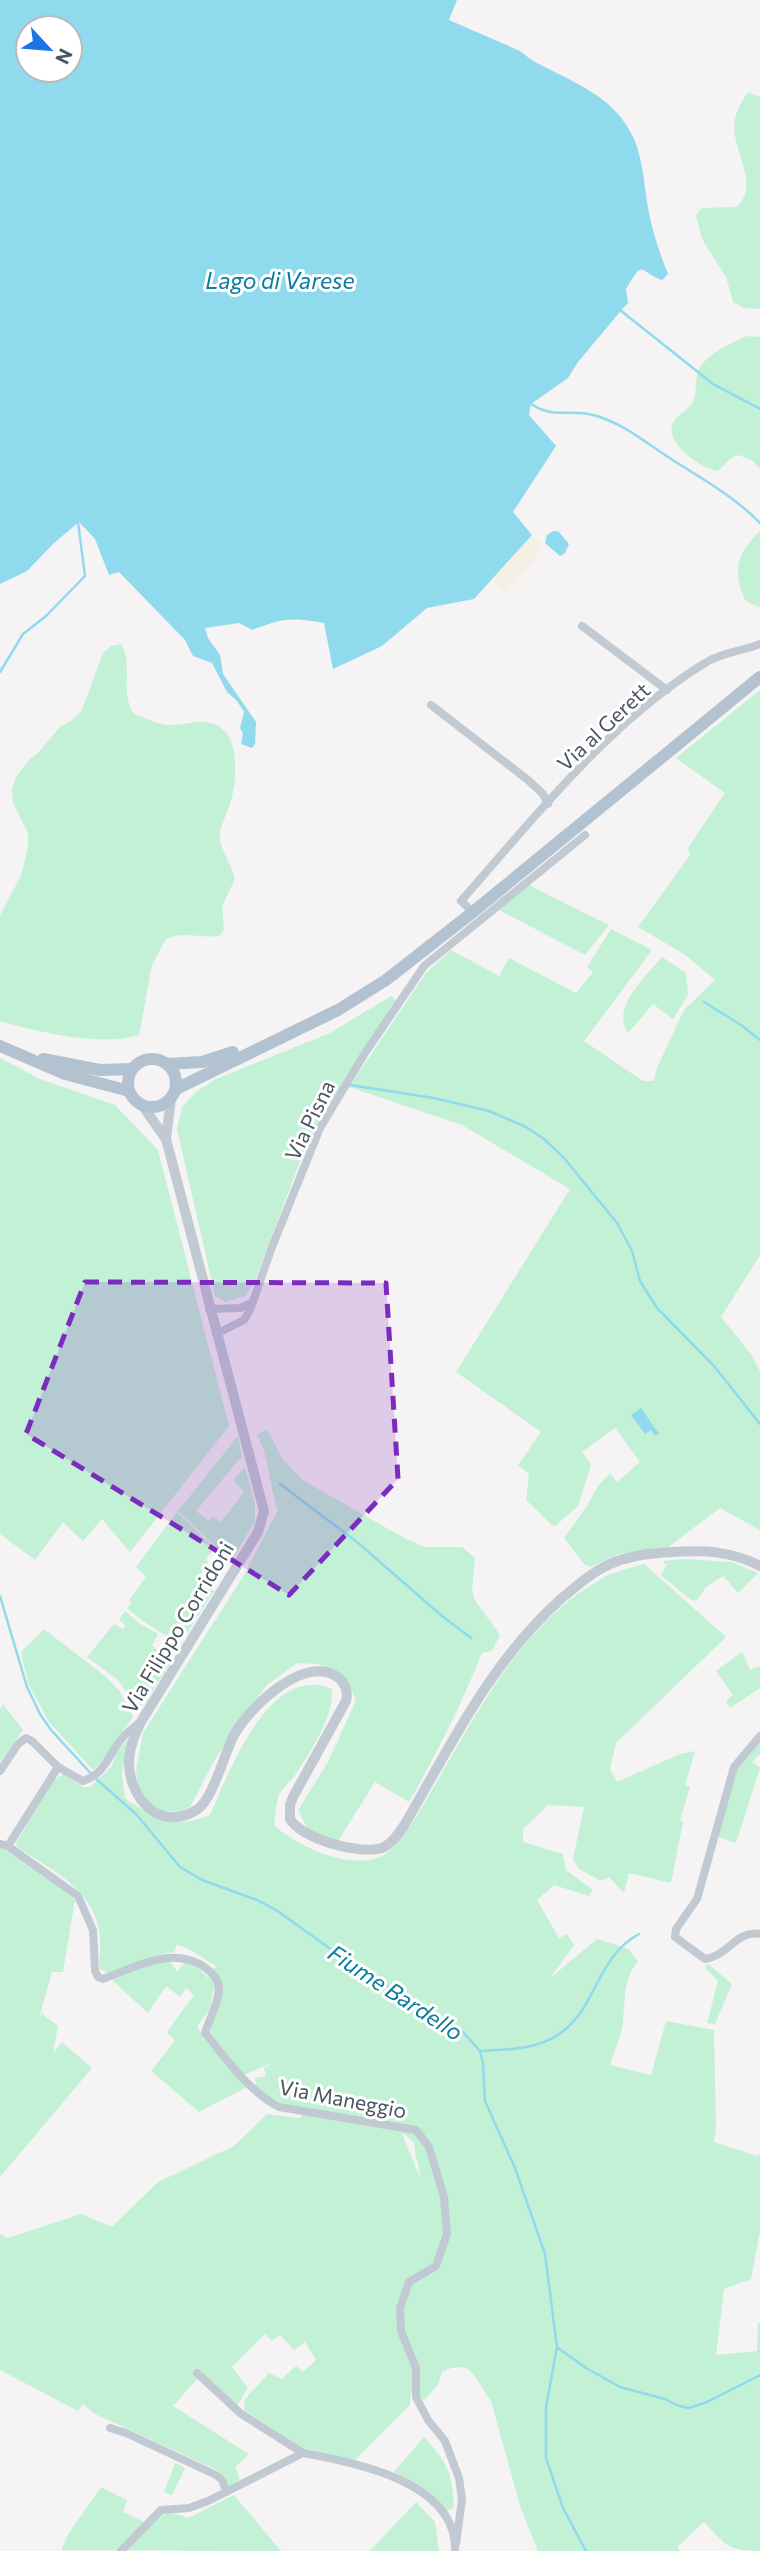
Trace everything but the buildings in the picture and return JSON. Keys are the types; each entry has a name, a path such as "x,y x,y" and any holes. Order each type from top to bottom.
{"main road":[{"path":"173,1093 175,1075 167,1064 155,1058 148,1059 142,1060 132,1069 128,1080 129,1091 134,1099 142,1105 158,1106 173,1093 338,1010 386,980 473,912 760,677"},
{"path":"167,1064 202,1062 280,1037"},
{"path":"0,1046 65,1074 129,1091"},
{"path":"19,1055 100,1070 132,1069"}],"street":[{"name":"Via al Gerett","path":"473,912 461,901 622,727 667,690 582,626"},
{"path":"667,690 707,661 760,644"},
{"name":"Via al Gerett","path":"431,705 528,780 543,794 548,804"},
{"name":"Via Pisna","path":"216,1334 244,1320 320,1128 365,1053 424,966 585,835"},
{"name":"Via Filippo Corridoni","path":"166,1139 173,1093"},
{"name":"Via Filippo Corridoni","path":"142,1105 166,1139 209,1309 262,1499 262,1522 142,1720 133,1740 129,1759 134,1786 141,1801 155,1814 180,1816 202,1805 242,1722 259,1704 286,1683 305,1673 322,1671 334,1675 344,1683 346,1701 293,1797 290,1819 301,1830 361,1851 386,1846 397,1834 489,1680 512,1649 535,1622 587,1576 616,1561 645,1554 718,1552 741,1556 760,1566"},
{"path":"209,1309 240,1308 252,1303"},
{"path":"0,1771 18,1744 26,1738 58,1767 83,1781 90,1779 110,1760 121,1740 142,1720"},
{"path":"760,1736 734,1767 697,1899 676,1929 675,1937 705,1959 722,1953 746,1934 760,1934"},
{"name":"Via Maneggio","path":"58,1767 4,1845 78,1896 93,1930 98,1977 103,1979 163,1957 189,1960 204,1966 219,1983 219,1991 205,2033 251,2087 267,2101 279,2107 416,2130 429,2147 444,2197 447,2234 436,2266 409,2282 400,2308 401,2331 416,2368 416,2397 428,2420 445,2441 459,2478 462,2499 456,2548"},
{"path":"197,2374 240,2413 303,2453 381,2471 414,2487 438,2506 453,2531 456,2548"},
{"path":"110,2428 126,2432 216,2475 222,2480 226,2491"},
{"path":"121,2551 161,2510 189,2508 208,2501 303,2453"}],"highlighted area":[{"path":"85,1282 386,1283 398,1479 289,1595 26,1434"}],"green space":[{"path":"748,92 760,97 760,309 744,308 733,302 726,277 702,239 696,215 702,208 736,207 743,199 746,180 734,128 738,109"},
{"path":"747,336 760,337 760,469 752,460 738,455 718,471 695,461 680,447 674,440 672,425 693,402 697,375 705,362 718,351"},
{"path":"760,531 758,607 745,600 738,571 746,547"},
{"path":"121,644 125,652 127,697 134,714 169,725 211,723 224,731 230,739 235,760 234,784 220,834 235,879 222,906 224,929 221,935 181,935 166,939 152,965 139,1035 107,1039 69,1037 0,1021 0,915 21,876 28,847 28,833 13,803 12,789 16,777 29,760 59,728 82,710 103,653 111,646"},
{"path":"760,690 760,1255 721,1317 751,1354 760,1371 760,1530 720,1508 667,1548 619,1554 590,1567 584,1564 564,1538 598,1486 610,1473 617,1482 640,1462 615,1428 582,1452 591,1465 578,1506 554,1527 526,1500 529,1474 518,1465 541,1432 456,1372 570,1189 462,1125 349,1087 426,973 451,950 499,976 509,958 576,993 593,972 587,967 611,929 652,950 584,1041 643,1081 654,1081 656,1070 684,1010 715,980 684,954 638,927 690,855 688,848 725,793 676,758"},
{"path":"529,885 609,925 585,955 499,910"},
{"path":"662,957 686,973 688,995 673,1019 653,1004 628,1033 624,1023 627,1003 640,982"},
{"path":"391,996 396,1000 310,1135 254,1283 245,1296 225,1302 215,1296 177,1129 182,1107 196,1092 216,1079 330,1033"},
{"path":"0,1058 40,1079 115,1105 158,1150 229,1426 130,1552 102,1519 83,1541 63,1522 35,1560 0,1534"},
{"path":"267,1429 283,1460 304,1481 406,1539 425,1547 462,1547 475,1558 472,1588 474,1599 500,1635 492,1651 482,1653 448,1729 409,1802 375,1782 338,1841 308,1830 298,1810 328,1762 356,1701 350,1686 336,1672 319,1664 297,1663 267,1685 213,1763 190,1807 180,1812 162,1811 149,1804 138,1788 136,1770 143,1733 244,1575 278,1510 257,1435"},
{"path":"238,1436 242,1456 196,1511 209,1521 213,1516 221,1522 244,1492 233,1480 245,1467 255,1505 255,1521 231,1561 178,1511"},
{"path":"177,1512 215,1549 206,1558 208,1562 198,1578 214,1591 186,1635 180,1635 172,1629 167,1636 127,1608 132,1602 129,1600 146,1577 136,1567"},
{"path":"684,1559 731,1562 758,1573 738,1593 723,1576 706,1587 696,1601 691,1600 661,1575 667,1564 663,1563 664,1561"},
{"path":"644,1564 726,1637 616,1743 610,1769 617,1782 680,1754 695,1751 685,1785 690,1787 680,1820 683,1822 671,1883 629,1873 624,1893 609,1877 601,1881 579,1869 573,1859 584,1807 548,1805 523,1829 523,1842 563,1854 566,1870 593,1890 589,1896 554,1885 537,1900 559,1938 567,1934 574,1945 549,1979 597,1939 629,1949 638,1962 626,1986 623,2024 610,2065 651,2075 666,2021 714,2030 714,2142 757,2156 760,2153 760,2231 751,2279 724,2289 716,2355 757,2351 760,2323 760,2551 733,2548 704,2522 677,2547 680,2551 538,2551 521,2509 491,2401 465,2367 442,2372 438,2385 424,2400 411,2392 410,2405 355,2460 302,2448 244,2410 245,2399 269,2373 282,2379 296,2366 303,2372 316,2360 305,2342 294,2350 280,2335 272,2341 265,2334 232,2367 248,2388 237,2406 195,2368 198,2378 173,2406 249,2454 235,2467 240,2479 228,2487 219,2471 95,2414 83,2404 78,2411 0,2370 0,2234 8,2238 81,2214 112,2227 158,2182 234,2146 267,2114 299,2118 311,2109 281,2103 256,2086 255,2078 266,2076 264,2068 274,2062 244,2075 211,2034 210,2025 221,1998 213,1990 210,2009 197,2026 205,2040 245,2084 245,2088 199,2112 151,2071 175,2041 167,2032 194,1995 186,1988 180,1997 166,1986 148,2013 112,1980 159,1960 167,1960 177,1972 185,1961 197,1967 208,1978 216,1966 189,1949 177,1945 174,1952 108,1973 99,1968 100,1935 95,1915 88,1902 68,1881 17,1847 16,1843 53,1780 64,1774 83,1787 90,1787 112,1766 116,1754 128,1738 122,1775 125,1798 155,1817 175,1822 186,1822 210,1815 240,1750 271,1706 289,1691 309,1685 332,1689 329,1711 314,1746 278,1797 274,1825 297,1842 328,1855 360,1861 374,1859 394,1847 408,1829 489,1694 528,1641 575,1596 608,1576","holes":["402,2133 414,2142 415,2151 420,2178"]},
{"path":"125,1611 158,1634 152,1646 173,1659 144,1704 139,1707 118,1680 87,1657 114,1624 123,1629 125,1625 119,1620"},
{"path":"44,1629 106,1677 119,1690 133,1717 93,1770 49,1722 28,1683 21,1652"},
{"path":"742,1652 750,1670 760,1666 760,1688 730,1708 726,1701 733,1695 716,1671"},
{"path":"3,1704 23,1730 0,1762 0,1709"},
{"path":"760,1738 760,1754 752,1762 760,1768 736,1843 718,1837 737,1766"},
{"path":"0,1847 40,1870 75,1900 63,1972 52,1972 39,2019 42,2014 58,2026 53,2053 62,2042 92,2068 0,2177"},
{"path":"708,1964 732,1984 715,2024 707,2023 718,1981 705,1968"},
{"path":"424,2437 439,2454 450,2477 454,2507 446,2511 414,2483 394,2472"},
{"path":"175,2463 185,2468 172,2495 164,2492"},
{"path":"101,2487 127,2500 123,2512 144,2522 170,2512 188,2518 234,2495 281,2551 61,2550 69,2533"},
{"path":"416,2502 435,2522 439,2551 370,2551"}],"sand":[{"path":"532,535 543,545 534,556 537,559 506,593 491,580"}],"water":[{"name":"Lago di Varese","path":"0,0 457,0 449,20 518,50 592,92 605,101 626,124 637,148 651,221 668,274 662,280 642,269 639,270 626,289 628,303 578,362 568,378 531,404 529,415 556,446 513,512 532,535 474,599 427,608 382,646 333,669 324,623 295,619 252,630 239,623 205,628 208,638 220,655 223,674 256,722 255,744 252,748 241,744 243,733 240,728 244,712 227,692 212,663 193,656 185,640 119,572 109,575 95,539 79,522 27,571 0,584"},
{"path":"558,531 569,544 565,553 560,556 545,543 547,535"},
{"path":"641,1408 659,1434 655,1436 651,1430 645,1434 631,1415"}],"waterway":[{"path":"620,310 713,384 760,409"},
{"path":"531,404 547,411 585,413 623,427 728,496 760,523"},
{"name":"Fiume Bardello","path":"0,672 23,634 46,616 85,576 78,522"},
{"path":"704,1002 760,1040"},
{"path":"350,1085 434,1098 489,1111 526,1127 544,1139 564,1158 617,1223 632,1251 640,1281 657,1308 714,1366 760,1424"},
{"path":"280,1484 357,1542 471,1638"},
{"name":"Fiume Bardello","path":"0,1596 27,1687 40,1714 95,1778 136,1814 180,1867 202,1880 257,1900 276,1910 353,1965 463,2032 480,2051 485,2101 515,2168 545,2254 557,2347 546,2407 546,2458 563,2508 586,2551"},
{"path":"480,2051 531,2046 559,2034 581,2011 614,1956 639,1934"},
{"path":"558,2348 620,2387 689,2408 707,2402 760,2375"}]}
